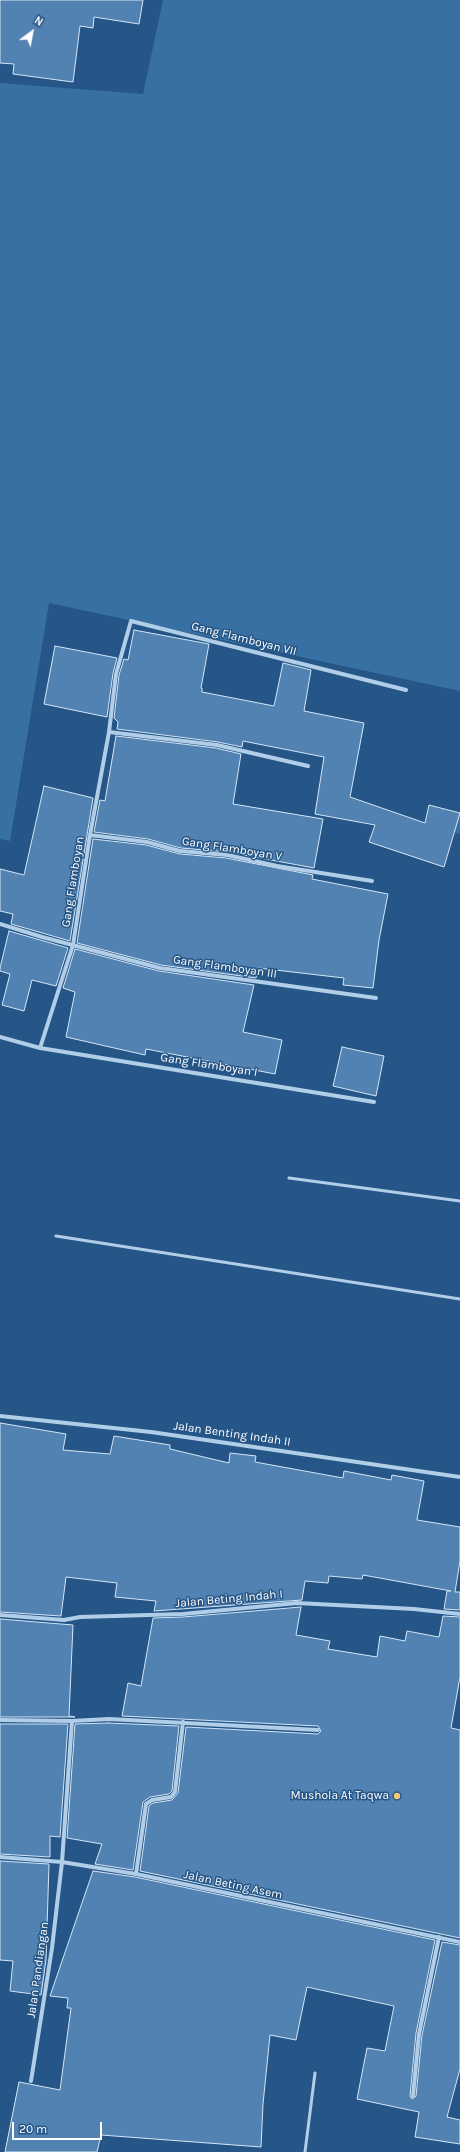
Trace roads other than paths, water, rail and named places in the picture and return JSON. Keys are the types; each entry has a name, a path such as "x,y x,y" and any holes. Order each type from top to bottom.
{"street":[{"name":"Gang Flamboyan VII","path":"116,674 131,621 406,690"},
{"name":"Gang Flamboyan","path":"40,1048 73,945 90,835 109,732 116,674"},
{"path":"109,732 217,745 308,766"},
{"name":"Gang Flamboyan V","path":"90,835 147,842 180,851 227,855 277,866 372,881"},
{"name":"Gang Flamboyan III","path":"0,924 160,968 376,998"},
{"path":"0,1037 40,1048"},
{"name":"Gang Flamboyan I","path":"40,1048 374,1102"},
{"name":"Jalan Benting Indah II","path":"0,1416 151,1432 460,1477"},
{"name":"Jalan Beting Indah I","path":"0,1615 64,1620 183,1614 297,1603 414,1609 460,1614"},
{"path":"0,1720 72,1721 109,1719 318,1730"},
{"name":"Jalan Pandiangan","path":"31,2081 52,1948 62,1862 72,1721"},
{"path":"136,1874 146,1804 152,1800 171,1797 175,1792 183,1722"},
{"name":"Jalan Beting Asem","path":"0,1857 62,1862 136,1874 460,1942"},
{"path":"413,2096 419,2034 439,1937"}],"lane":[{"path":"289,1178 460,1201"},
{"path":"56,1236 460,1299"},
{"path":"305,2152 315,2073"}],"place":[{"name":"Mushola At Taqwa","path":"397,1796"}]}
